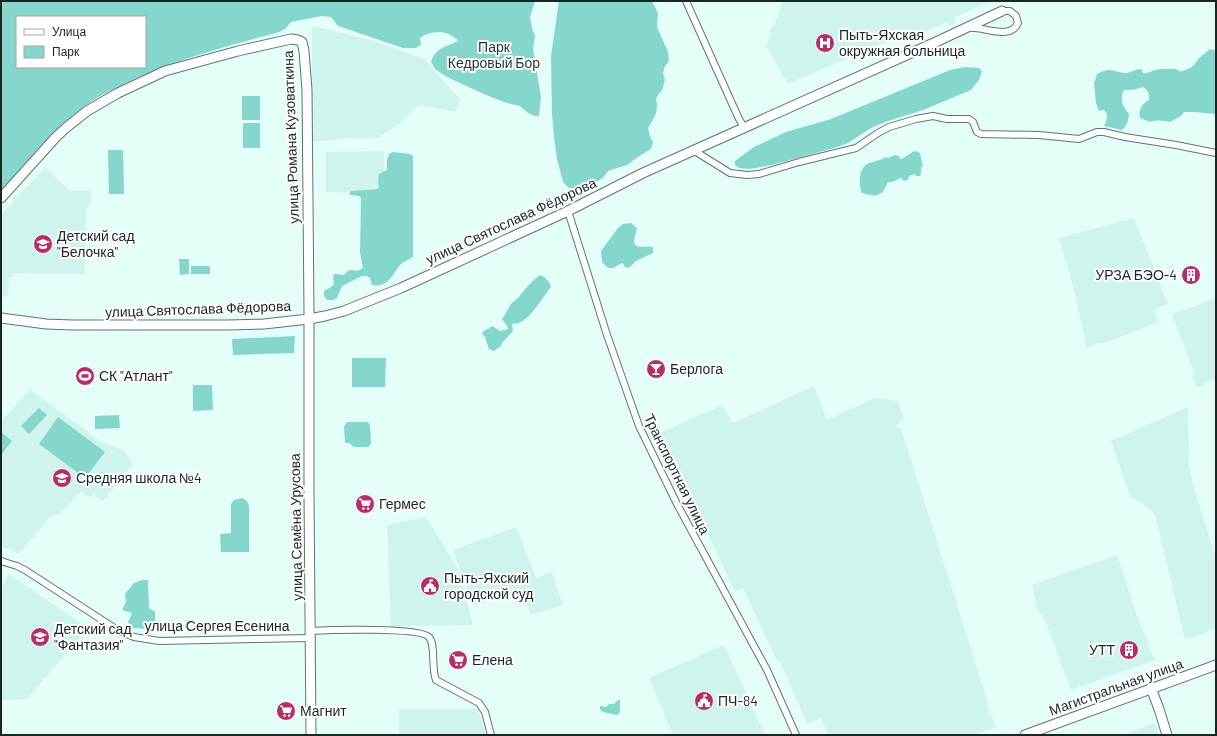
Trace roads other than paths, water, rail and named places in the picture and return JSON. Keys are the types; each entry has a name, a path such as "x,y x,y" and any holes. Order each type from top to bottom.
{"street":[{"path":"686,1 744,127"},
{"path":"965,28 998,32 1015,28 1018,23 1016,16 1010,11 1002,11"},
{"name":"улица Святослава Фёдорова","path":"1,318 46,324 100,326 264,324 326,316 358,306 401,288 568,212 643,173 1002,11"},
{"name":"улица Романа Кузоваткина","path":"1,198 56,137 67,127 88,111 118,93 161,73 181,66 246,49 291,39 298,40 302,42 304,51 307,90 308,319"},
{"path":"693,150 730,173 760,174 799,162 856,148 878,133 895,125 933,116 947,119 969,119 974,124 977,132 981,134 1039,134 1079,139 1097,132 1104,132 1216,153"},
{"name":"Транспортная улица","path":"568,212 607,335 639,426 684,517 764,664 796,735"},
{"name":"улица Семёна Урусова","path":"308,319 312,735"},
{"name":"улица Сергея Есенина","path":"1,561 25,570 111,627 134,637 158,640 390,631 410,632 426,635 432,643 434,674 436,680 479,703 485,712 491,735"},
{"name":"Магистральная улица","path":"1025,735 1216,664"},
{"path":"1151,688 1167,735"}],"place":[{"name":"Пыть-Яхская окружная больница","path":"825,43"},
{"name":"Детский сад \"Белочка\"","path":"43,244"},
{"name":"УРЗА БЭО-4","path":"1191,275"},
{"name":"Берлога","path":"656,369"},
{"name":"СК \"Атлант\"","path":"85,376"},
{"name":"Средняя школа №4","path":"62,478"},
{"name":"Гермес","path":"365,504"},
{"name":"Пыть-Яхский городской суд","path":"430,586"},
{"name":"Детский сад \"Фантазия\"","path":"40,637"},
{"name":"УТТ","path":"1129,650"},
{"name":"Елена","path":"458,660"},
{"name":"ПЧ-84","path":"704,701"},
{"name":"Магнит","path":"286,711"}],"park label":[{"name":"Парк Кедровый Бор","path":"494,56"}]}
